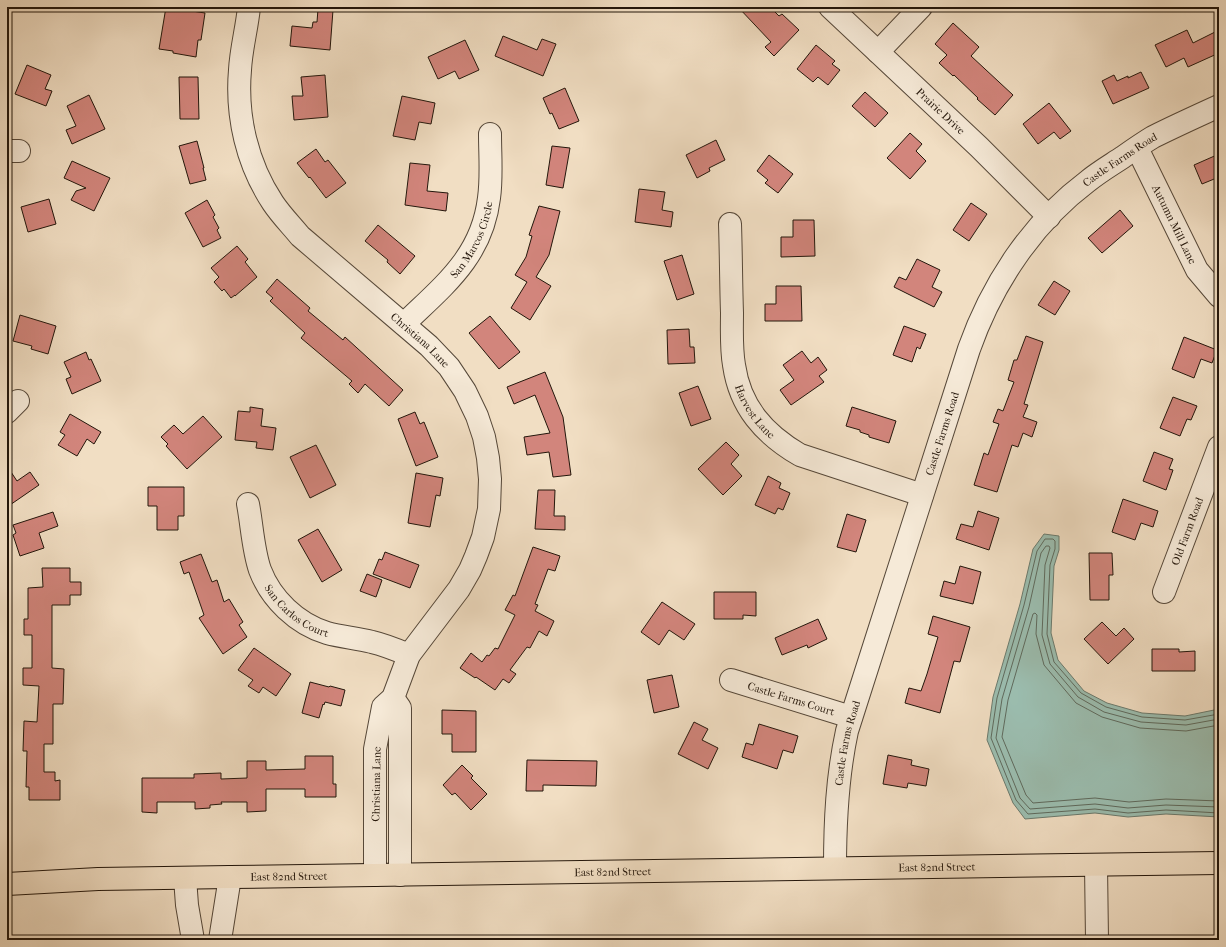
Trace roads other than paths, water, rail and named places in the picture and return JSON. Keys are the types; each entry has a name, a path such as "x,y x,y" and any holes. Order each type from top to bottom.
{"main road":[{"name":"East 82nd Street","path":"7,884 98,879 1219,863"}],"street":[{"name":"Christiana Lane","path":"249,7 240,62 239,100 244,135 255,170 272,202 300,236 440,356 465,390 480,423 487,452 490,495 486,523 470,570 455,595 409,655 393,698 383,707 375,749 375,875"},
{"name":"Prairie Drive","path":"830,7 979,147 1049,217"},
{"path":"878,52 920,7"},
{"name":"Castle Farms Road","path":"835,868 838,782 842,753 851,717 969,349 982,314 1012,262 1034,233 1087,181 1152,138 1219,106"},
{"name":"San Marcos Circle","path":"404,324 459,270 468,259 478,239 486,218 490,197 490,134"},
{"name":"Autumn Mill Lane","path":"1137,148 1197,270 1219,296"},
{"name":"Harvest Lane","path":"730,224 733,357 738,385 751,412 760,424 775,439 800,455 922,495"},
{"name":"Old Farm Road","path":"1164,592 1219,447"},
{"name":"San Carlos Court","path":"248,504 260,569 266,583 292,615 315,629 327,633 381,644 409,655"},
{"name":"Castle Farms Court","path":"731,680 851,717"},
{"path":"393,698 400,708 400,875"},
{"path":"1096,864 1097,940"},
{"path":"220,940 230,877"},
{"path":"185,878 187,905 193,940"}],"water":[{"path":"1044,534 1059,536 1059,550 1054,566 1051,633 1058,660 1084,691 1107,703 1142,713 1185,716 1219,709 1219,817 1166,814 1128,817 1095,813 1025,819 1013,803 987,740 993,697 1020,604 1033,549"}]}
